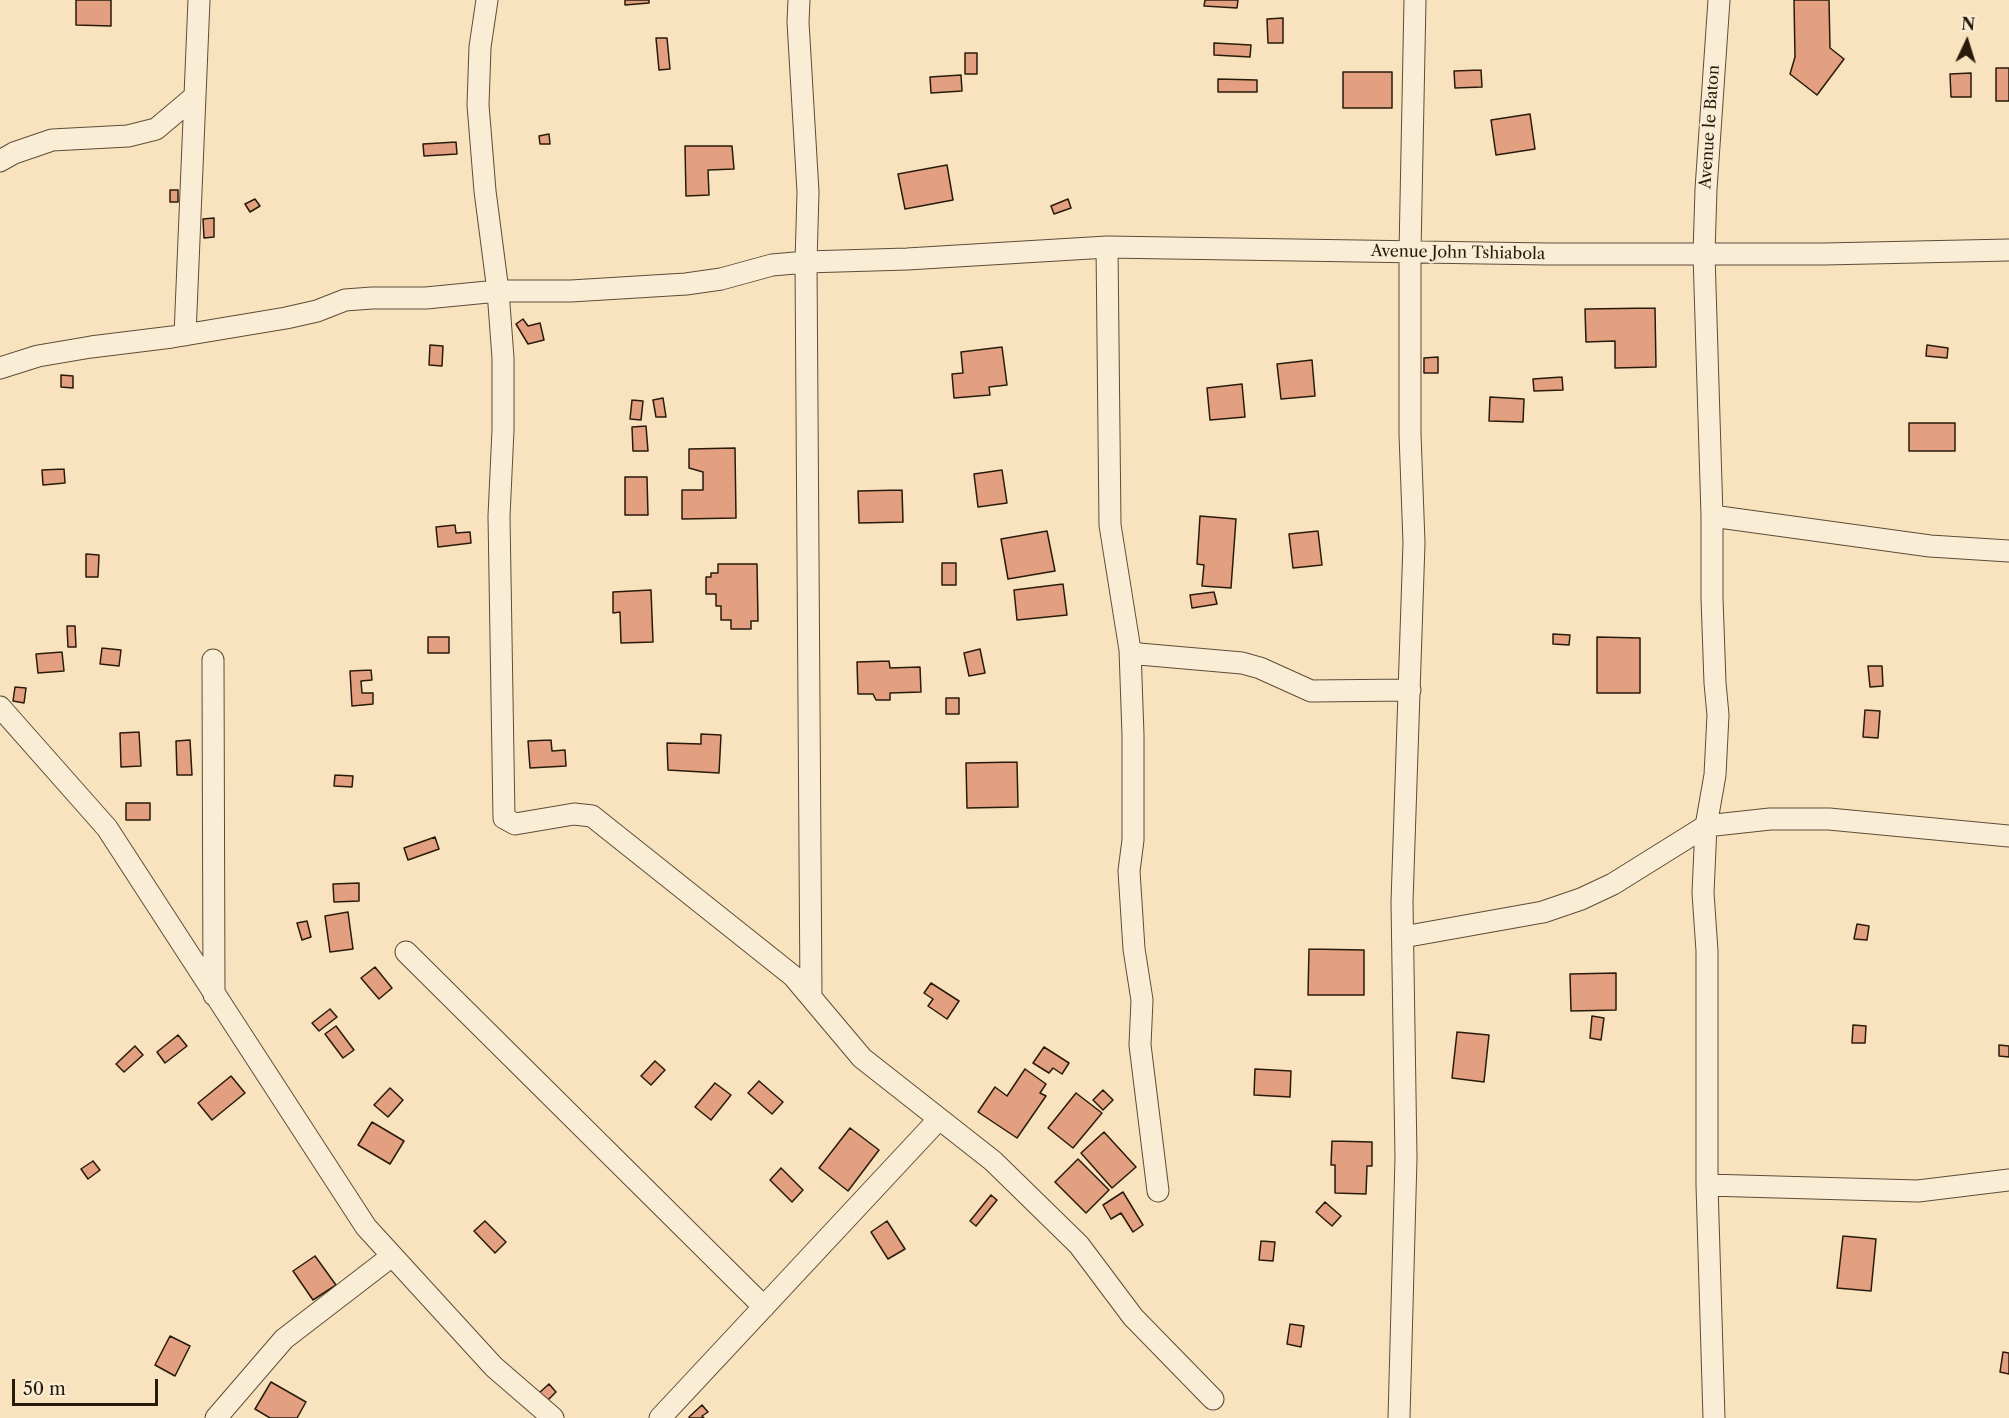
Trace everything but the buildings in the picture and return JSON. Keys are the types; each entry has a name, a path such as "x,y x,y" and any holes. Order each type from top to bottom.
{"street":[{"path":"185,335 199,0"},
{"path":"487,0 480,47 478,105 503,358 503,430 499,516 504,818 515,824 574,814 592,816 793,976 862,1058 993,1161 1079,1245 1133,1317 1213,1400"},
{"path":"799,0 798,22 808,192 806,262 811,997"},
{"path":"1399,1418 1406,1158 1402,902 1414,543 1410,434 1410,252 1415,0"},
{"name":"Avenue le Baton","path":"1714,1418 1707,1185 1707,951 1703,892 1706,826 1715,775 1718,715 1712,598 1712,516 1704,254 1706,189 1719,0"},
{"path":"0,161 14,153 52,140 128,136 156,129 194,97"},
{"path":"1107,247 1110,525 1130,650 1133,735 1131,893 1134,949 1142,1000 1140,1045 1158,1191"},
{"name":"Avenue John Tshiabola","path":"0,368 39,356 286,318 317,311 345,300 426,298 498,291 571,291 686,284 720,279 771,265 806,262 907,259 1107,247 1704,254 2009,250"},
{"path":"1712,516 1930,546 2009,551"},
{"path":"1130,650 1138,654 1242,663 1260,668 1311,692 1410,690"},
{"path":"213,660 214,995"},
{"path":"0,707 106,828 366,1227 494,1367 553,1418"},
{"path":"1403,936 1544,912 1581,899 1613,884 1706,826 1770,819 1829,819 2009,836"},
{"path":"406,952 764,1307"},
{"path":"660,1418 939,1119"},
{"path":"1707,1185 1918,1191 2009,1180"},
{"path":"216,1418 284,1339 392,1256"}]}
